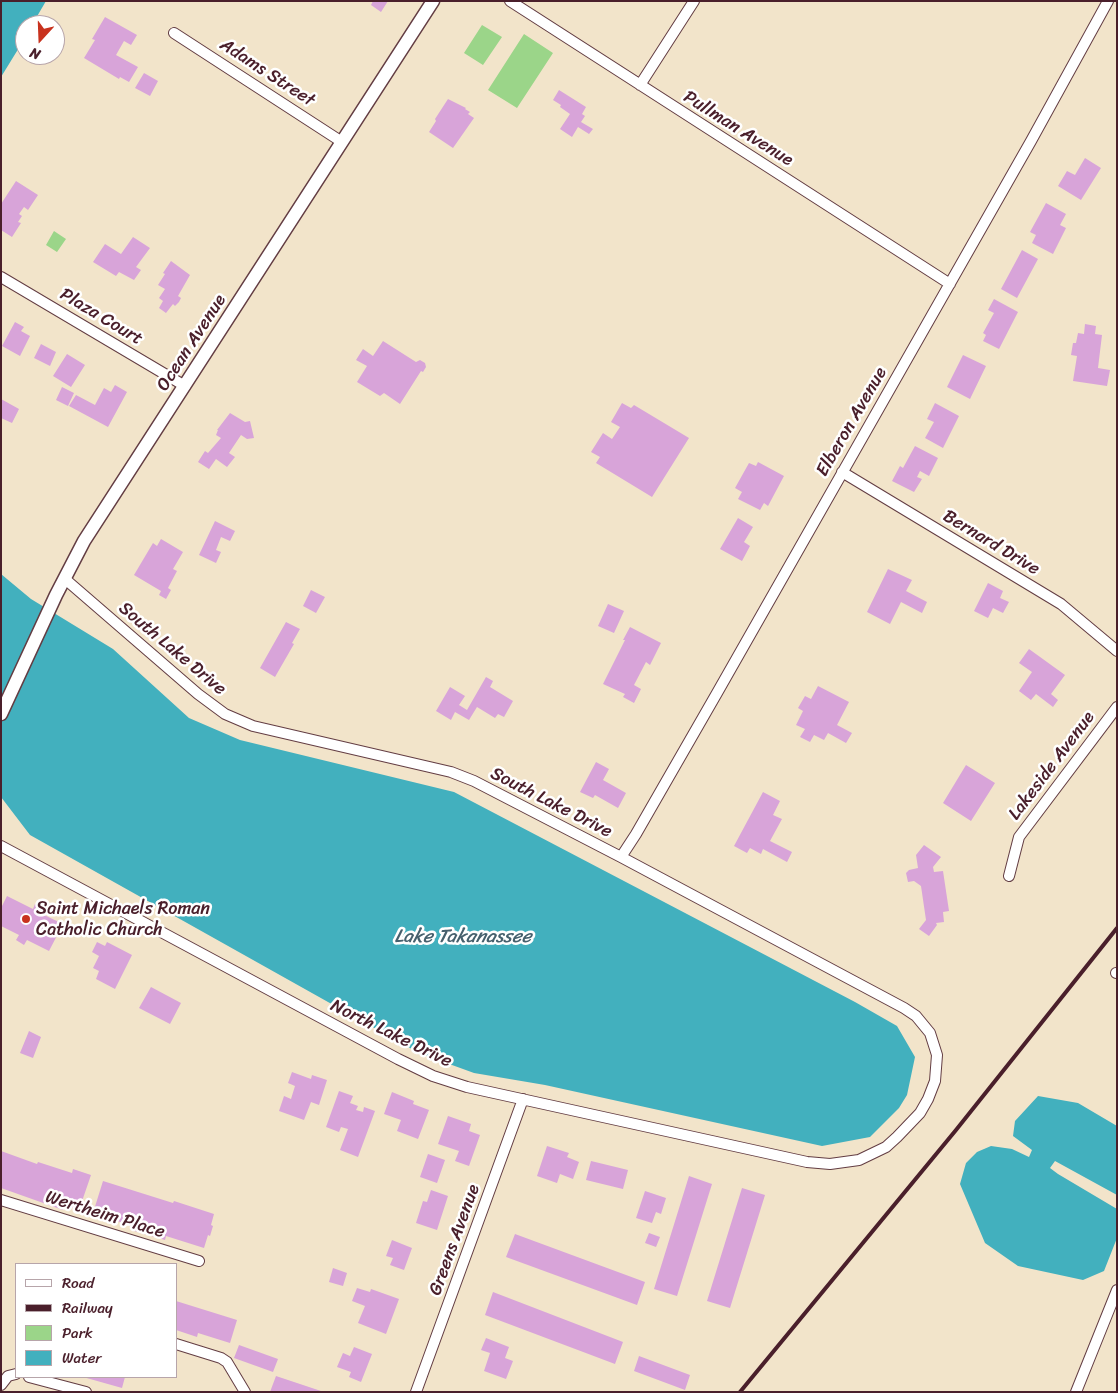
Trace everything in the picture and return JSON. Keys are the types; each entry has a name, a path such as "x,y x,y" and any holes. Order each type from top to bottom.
{"street":[{"name":"Ocean Avenue","path":"1,714 84,541 433,1"},
{"name":"Pullman Avenue","path":"510,1 950,284"},
{"path":"640,86 694,1"},
{"name":"Elberon Avenue","path":"621,857 718,693 1108,1"},
{"name":"Adams Street","path":"174,32 342,142"},
{"name":"Plaza Court","path":"1,276 185,386"},
{"name":"Bernard Drive","path":"842,472 1061,604 1117,651"},
{"name":"South Lake Drive","path":"65,578 198,694 225,714 253,726 451,772 474,781 904,1008 916,1016 926,1028 937,1055 935,1081 928,1099 920,1113 908,1126"},
{"name":"Lakeside Avenue","path":"1009,876 1019,837 1117,707"},
{"name":"North Lake Drive","path":"1,846 398,1059 449,1082 817,1164 845,1163 859,1160 886,1147 908,1126"},
{"name":"Greens Avenue","path":"416,1392 523,1099"},
{"name":"Wertheim Place","path":"1,1200 198,1261"},
{"path":"1076,1392 1117,1290"},
{"path":"178,1345 221,1358 227,1362 245,1392"},
{"path":"1,1385 8,1376 15,1374"},
{"path":"34,1378 86,1392"}],"green space":[{"path":"482,25 502,37 483,65 464,53"},
{"path":"524,34 553,53 517,108 488,90"},
{"path":"54,231 66,239 57,252 46,245"}],"water":[{"path":"1,1 46,1 38,15 15,15 15,54 1,77"},
{"name":"Lake Takanassee","path":"1,574 31,599 113,649 189,718 240,740 454,792 855,1002 897,1026 915,1057 907,1095 899,1108 870,1137 822,1146 545,1085 474,1073 419,1053 30,835 1,797"},
{"path":"1038,1096 1078,1103 1117,1126 1117,1195 1055,1161 1050,1168 1117,1209 1117,1238 1104,1271 1083,1280 1018,1266 985,1243 960,1184 966,1163 977,1152 991,1146 1012,1149 1029,1157 1032,1150 1013,1136 1015,1121"}],"building":[{"path":"373,1 388,1 381,12 371,5"},
{"path":"105,17 137,35 131,45 124,41 116,55 138,67 129,82 120,77 119,79 84,58 95,40 92,39"},
{"path":"144,73 158,81 150,96 135,88"},
{"path":"559,90 586,107 582,114 585,116 581,122 593,129 589,134 578,127 572,137 560,129 570,114 553,100"},
{"path":"448,99 466,108 470,112 468,114 474,118 453,148 429,132"},
{"path":"1085,158 1101,168 1081,200 1058,186 1067,171 1075,175"},
{"path":"16,181 38,195 28,210 24,207 19,214 22,216 18,222 21,223 12,237 1,230 1,204"},
{"path":"1046,203 1066,214 1060,225 1066,228 1053,254 1032,243 1036,235 1030,232"},
{"path":"133,237 150,248 136,267 141,270 134,280 119,272 116,276 93,262 105,244 121,254"},
{"path":"1022,250 1038,259 1017,298 1001,289"},
{"path":"171,261 190,275 178,296 181,298 179,302 175,306 173,304 166,313 159,308 163,301 159,298 165,289 158,285"},
{"path":"994,299 1018,312 999,349 983,341 986,335 983,333 994,313 988,310"},
{"path":"15,322 24,327 21,331 30,336 20,356 2,346"},
{"path":"1085,324 1096,326 1095,334 1102,335 1098,368 1110,370 1107,386 1073,381 1077,356 1071,355 1073,343 1076,343 1078,333 1084,334"},
{"path":"383,341 416,362 420,360 425,363 426,367 423,372 421,371 400,404 384,393 380,396 357,382 367,366 356,360 363,349 373,356"},
{"path":"41,344 56,352 50,366 34,358"},
{"path":"67,354 85,365 71,387 53,376"},
{"path":"963,355 986,366 970,399 947,387"},
{"path":"115,385 127,392 108,427 69,406 76,395 95,405 104,388 111,392"},
{"path":"62,387 74,393 68,406 56,400"},
{"path":"1,399 19,409 12,423 1,418"},
{"path":"622,403 631,408 634,405 689,438 652,497 596,463 600,457 591,452 603,433 612,439 620,427 611,422"},
{"path":"935,403 959,416 943,448 925,438 934,422 927,419"},
{"path":"230,413 245,422 250,421 254,438 247,439 241,435 229,453 235,457 227,467 216,459 209,469 198,462 205,451 208,453 221,438 216,435 217,430"},
{"path":"915,446 938,458 929,476 920,471 917,477 922,479 914,492 892,481 900,466 903,468"},
{"path":"758,462 784,476 768,506 764,503 760,510 738,499 742,492 735,488 749,463 756,466"},
{"path":"738,518 753,527 744,542 750,546 742,561 720,549"},
{"path":"215,521 235,531 230,541 221,537 216,550 221,552 216,563 199,555"},
{"path":"161,539 183,552 173,569 177,571 168,588 171,590 166,599 159,595 161,591 134,575 153,543 157,546"},
{"path":"888,569 912,580 906,591 927,602 922,613 901,602 890,624 867,612"},
{"path":"988,583 1003,591 1000,598 1009,602 1003,613 993,608 988,618 974,611"},
{"path":"311,590 325,597 316,613 303,606"},
{"path":"608,604 624,611 614,633 598,626"},
{"path":"286,622 300,629 292,643 294,644 275,677 260,668"},
{"path":"630,627 661,643 650,665 646,662 634,685 641,689 634,703 623,697 625,694 603,684"},
{"path":"1029,649 1065,675 1051,694 1058,700 1053,707 1036,694 1031,700 1019,691 1032,672 1019,663"},
{"path":"486,677 493,681 490,687 513,701 504,717 498,714 495,718 477,707 469,720 455,712 451,720 436,711 450,687 465,696 459,705 467,710"},
{"path":"818,686 849,702 837,725 852,733 846,743 828,733 824,740 814,735 810,742 800,737 805,729 796,725 803,711 798,708 805,696 811,699"},
{"path":"596,762 609,769 603,780 626,793 618,808 595,795 593,798 580,792"},
{"path":"966,765 995,783 971,821 943,803"},
{"path":"763,792 780,801 773,815 782,819 770,841 792,852 787,862 763,849 761,854 750,848 747,853 734,846"},
{"path":"924,845 941,857 933,867 934,872 943,871 949,911 943,912 944,922 936,923 937,925 929,936 919,929 926,920 921,886 914,881 908,882 906,873 909,870 918,868 916,855"},
{"name":"Saint Michaels Roman Catholic Church","path":"7,896 33,909 35,904 43,908 40,913 63,924 49,951 27,940 24,945 16,940 19,935 1,926 1,908"},
{"path":"97,942 105,946 107,942 132,955 115,989 96,979 99,971 93,968 99,956 92,952"},
{"path":"151,987 181,1003 170,1024 139,1008"},
{"path":"29,1031 41,1037 33,1058 20,1053"},
{"path":"292,1072 311,1079 312,1075 327,1080 319,1105 311,1102 304,1120 279,1111 284,1096 291,1099 295,1086 288,1083"},
{"path":"339,1091 353,1096 350,1103 358,1106 356,1110 363,1112 364,1107 375,1111 358,1157 340,1150 348,1129 341,1127 339,1132 326,1127"},
{"path":"392,1092 414,1101 413,1104 429,1110 418,1139 397,1131 401,1120 384,1114"},
{"path":"448,1116 471,1124 469,1131 480,1135 469,1166 455,1161 459,1151 438,1144"},
{"path":"547,1146 569,1153 567,1157 579,1162 573,1179 560,1174 557,1183 537,1176"},
{"path":"1,1151 37,1164 38,1162 72,1173 73,1169 91,1175 79,1210 64,1204 63,1210 1,1188"},
{"path":"428,1154 445,1160 437,1183 420,1177"},
{"path":"591,1161 628,1170 623,1189 586,1180"},
{"path":"689,1176 712,1184 677,1296 654,1289"},
{"path":"103,1181 214,1214 211,1225 213,1226 204,1248 166,1236 165,1240 131,1230 132,1226 93,1213"},
{"path":"742,1188 765,1195 730,1308 707,1301"},
{"path":"431,1190 448,1196 437,1230 416,1223 423,1201 427,1202"},
{"path":"645,1191 666,1198 661,1214 656,1212 652,1223 636,1218"},
{"path":"649,1233 660,1237 656,1247 645,1243"},
{"path":"515,1234 645,1282 637,1305 506,1257"},
{"path":"392,1240 412,1248 404,1270 390,1265 393,1258 386,1256"},
{"path":"333,1268 347,1273 343,1286 329,1282"},
{"path":"357,1288 370,1292 371,1289 399,1299 386,1334 358,1323 365,1306 352,1301"},
{"path":"493,1292 623,1342 615,1364 485,1315"},
{"path":"178,1302 237,1320 230,1343 198,1333 197,1337 178,1331"},
{"path":"486,1338 509,1347 505,1358 513,1361 506,1379 484,1371 490,1353 481,1350"},
{"path":"239,1345 278,1359 273,1372 234,1358"},
{"path":"354,1347 372,1354 361,1382 349,1377 351,1372 337,1367 343,1353 350,1356"},
{"path":"639,1356 690,1375 685,1390 634,1371"},
{"path":"276,1376 321,1391 321,1392 270,1392"},
{"path":"87,1378 125,1378 122,1388"}],"railway":[{"path":"740,1392 956,1130 1117,928"}],"place":[{"name":"Saint Michaels Roman Catholic Church","path":"26,919"}]}
